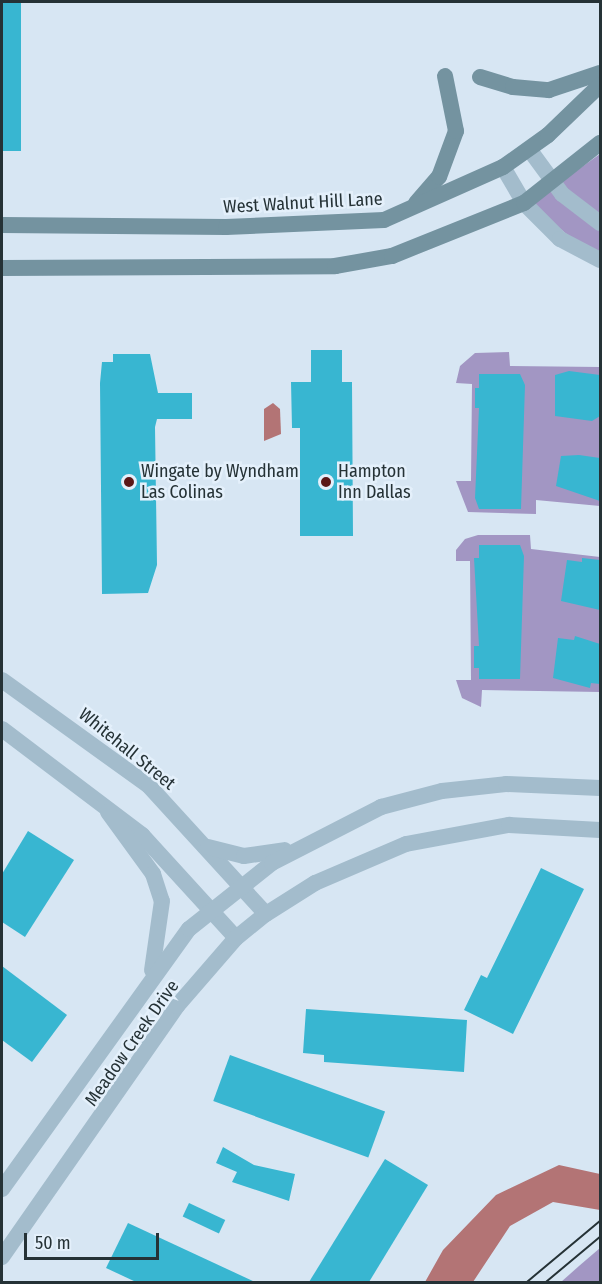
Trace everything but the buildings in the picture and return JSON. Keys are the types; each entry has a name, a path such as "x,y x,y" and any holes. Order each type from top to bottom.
{"main road":[{"path":"480,77 513,87 549,90 600,73"},
{"path":"405,213 424,196 450,155 456,131 445,76"},
{"name":"West Walnut Hill Lane","path":"2,225 305,225 384,220 405,213 503,167 529,149 600,85"},
{"path":"2,268 335,266 433,242 524,203 553,184 600,143"}],"street":[{"path":"529,149 553,184 600,223"},
{"path":"503,167 524,203 560,239 600,260"},
{"name":"Whitehall Street","path":"2,680 149,786 266,914"},
{"path":"2,729 98,796 210,909 236,939"},
{"name":"Meadow Creek Drive","path":"2,1189 148,981 210,909 241,884 294,848 381,807 442,791 506,784 600,788"},
{"path":"98,796 153,874 162,901 159,942 148,981"},
{"name":"Meadow Creek Drive","path":"2,1257 177,1006 236,939 266,914 315,883 406,844 509,825 576,825 600,830"},
{"path":"576,825 600,825"},
{"path":"207,847 244,856 294,848"}],"shaded area":[{"path":"600,154 600,252 580,245 530,204"},
{"path":"509,352 510,366 600,367 600,506 536,500 536,514 468,512 456,481 471,481 472,384 456,383 460,366 475,353"},
{"path":"273,403 280,409 281,434 264,441 264,409"},
{"path":"478,535 530,535 531,549 600,557 600,692 482,690 481,707 462,698 456,680 471,680 470,561 456,561 456,550 465,539"},
{"path":"559,1165 600,1174 600,1210 553,1202 510,1226 473,1282 425,1282 443,1250 496,1195"},
{"path":"600,1248 600,1282 561,1282 579,1266"}],"tram line":[{"path":"527,1282 600,1221"},
{"path":"546,1282 600,1237"}],"place":[{"name":"Wingate by Wyndham Las Colinas","path":"129,482"},
{"name":"Hampton Inn Dallas","path":"326,482"}]}
